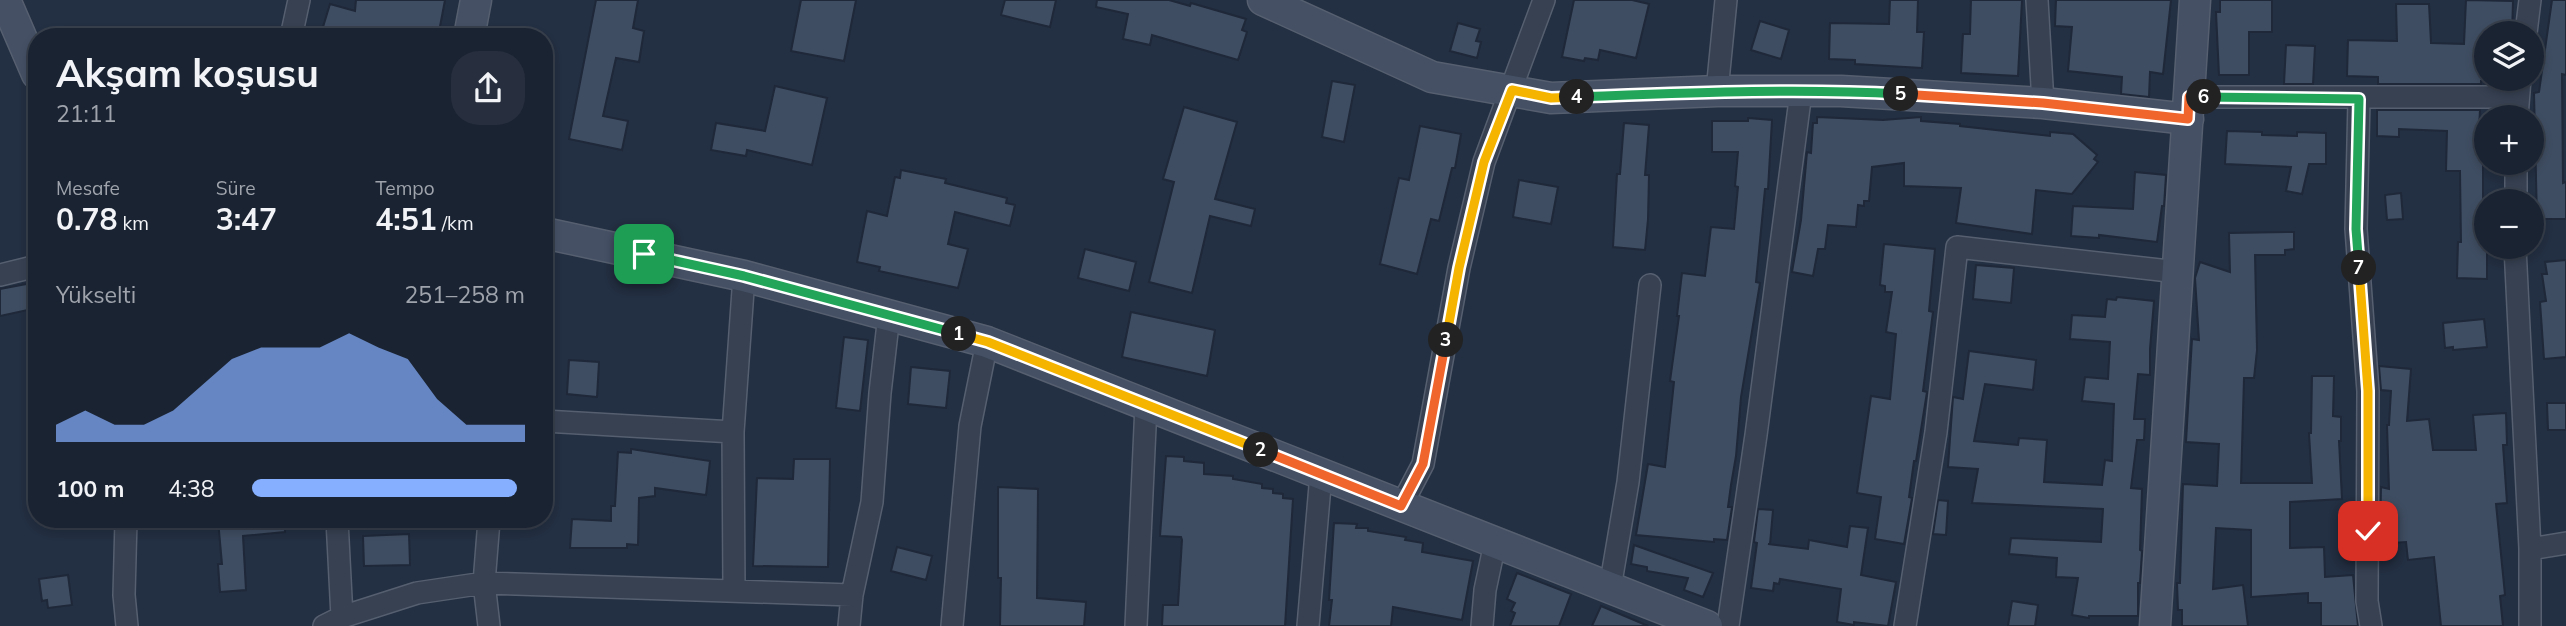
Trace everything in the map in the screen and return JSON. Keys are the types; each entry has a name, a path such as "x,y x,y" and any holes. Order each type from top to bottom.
{"street":[{"path":"5,0 28,53"},
{"path":"293,28 299,0"},
{"path":"471,28 476,0"},
{"path":"1263,0 1432,77 1551,98 1717,91 1841,91 2043,103 2189,108 2359,99 2518,98"},
{"path":"1401,506 1423,464 1459,268 1484,162 1544,0"},
{"path":"1717,91 1726,0"},
{"path":"2037,0 2043,103"},
{"path":"2155,626 2195,0"},
{"path":"2527,21 2530,0"},
{"path":"1728,626 1801,92"},
{"path":"2359,99 2356,229 2368,391 2368,601 2371,626"},
{"path":"553,235 744,276 988,342 1707,626"},
{"path":"1905,626 1936,432 1957,247 2178,272"},
{"path":"2516,259 2530,549 2530,626"},
{"path":"0,275 28,268"},
{"path":"734,590 733,432 744,276"},
{"path":"1610,588 1628,482 1650,285"},
{"path":"849,626 852,594 872,502 889,315"},
{"path":"952,626 970,426 988,342"},
{"path":"1136,626 1146,405"},
{"path":"553,422 733,432"},
{"path":"1308,626 1321,474"},
{"path":"126,528 124,595 127,626"},
{"path":"337,528 333,621 417,593 484,583 852,594"},
{"path":"488,528 484,583 489,626"},
{"path":"2530,549 2566,542"},
{"path":"1482,626 1485,590 1495,543"}],"building":[{"path":"356,0 445,0 440,28 323,27 330,4 355,11"},
{"path":"596,0 638,0 633,28 644,31 639,62 616,58 603,116 628,121 622,150 569,139"},
{"path":"801,0 856,0 844,61 791,51"},
{"path":"1005,0 1056,0 1050,27 1001,15"},
{"path":"1097,0 1169,0 1190,6 1191,3 1246,19 1242,30 1247,32 1238,60 1152,35 1150,45 1123,39 1128,14 1096,7"},
{"path":"1574,0 1632,0 1649,4 1636,58 1600,50 1598,60 1585,58 1584,61 1562,57"},
{"path":"1890,0 1918,0 1917,32 1924,32 1922,68 1855,64 1855,60 1829,59 1830,23 1889,24"},
{"path":"1971,0 2022,0 2018,76 1961,73 1963,34 1970,34"},
{"path":"2056,0 2171,0 2163,74 2150,72 2149,97 2121,94 2122,77 2068,71 2072,27 2055,26"},
{"path":"2220,0 2272,0 2272,32 2249,32 2249,75 2219,75 2216,12 2220,12"},
{"path":"2466,0 2513,1 2512,21 2474,21 2474,84 2378,84 2378,77 2347,76 2348,40 2397,41 2396,4 2429,4 2431,43 2464,44"},
{"path":"2552,0 2566,0 2566,75 2562,74 2566,219 2544,219 2544,189 2536,189 2536,175 2544,175 2544,105 2534,105 2534,93 2544,91 2544,57"},
{"path":"1760,21 1789,30 1781,59 1751,50"},
{"path":"1458,23 1480,29 1476,41 1481,42 1477,58 1450,51"},
{"path":"2286,45 2315,46 2313,84 2284,84"},
{"path":"1332,81 1355,85 1344,142 1322,137"},
{"path":"775,86 827,98 812,165 747,150 746,156 711,150 716,123 765,131"},
{"path":"1184,107 1237,122 1215,199 1255,209 1251,226 1210,216 1192,293 1149,282 1174,182 1163,179"},
{"path":"2377,110 2474,110 2474,175 2483,175 2483,189 2474,189 2474,259 2487,259 2487,279 2457,278 2458,242 2461,242 2460,171 2446,171 2447,131 2399,129 2399,137 2377,136"},
{"path":"1817,117 1883,120 1921,117 1921,121 1960,126 2050,136 2050,132 2073,134 2097,155 2094,159 2098,162 2072,194 2036,190 2032,234 1956,223 1961,188 1904,186 1904,163 1872,167 1869,201 1864,201 1864,206 1858,205 1856,227 1828,225 1825,249 1818,249 1813,276 1792,272 1801,220 1807,152 1811,153 1813,123 1817,123"},
{"path":"1748,118 1772,120 1768,189 1765,189 1756,282 1760,283 1741,397 1728,507 1732,507 1727,540 1714,539 1714,542 1636,535 1648,464 1665,467 1674,382 1670,381 1682,273 1705,276 1711,227 1734,229 1738,152 1712,152 1712,121 1748,121"},
{"path":"1624,123 1649,125 1645,175 1649,175 1645,250 1613,247 1617,174 1620,174"},
{"path":"1420,126 1461,134 1455,168 1452,168 1439,221 1431,219 1417,274 1380,264 1399,178 1409,180"},
{"path":"2227,131 2297,136 2297,132 2326,133 2326,164 2309,164 2302,194 2286,191 2291,167 2225,164"},
{"path":"901,170 946,179 945,183 1007,198 1006,203 1015,205 1010,226 955,212 948,244 968,249 958,288 879,271 880,267 857,262 867,211 887,216 895,177 900,178"},
{"path":"2135,172 2166,175 2164,206 2157,242 2099,235 2099,238 2071,236 2073,206 2133,209"},
{"path":"1519,180 1558,187 1551,224 1513,217"},
{"path":"2401,193 2403,219 2387,220 2385,195"},
{"path":"2294,232 2294,249 2285,250 2285,255 2255,255 2257,350 2254,378 2244,378 2241,483 2312,483 2309,433 2312,376 2334,376 2333,416 2341,417 2339,441 2342,499 2290,502 2290,548 2324,547 2325,577 2353,575 2358,626 2321,626 2321,603 2308,603 2308,593 2251,597 2251,530 2216,528 2213,589 2243,585 2248,626 2182,626 2182,610 2178,610 2177,583 2180,583 2183,484 2217,486 2219,444 2186,442 2192,339 2199,340 2195,278 2200,262 2230,272 2229,233"},
{"path":"1884,244 1935,249 1929,311 1933,312 1923,391 1927,392 1914,461 1909,497 1912,498 1904,544 1875,539 1881,497 1857,493 1871,396 1890,399 1896,334 1886,332 1892,292 1885,292 1885,286 1880,285"},
{"path":"1085,249 1136,262 1129,291 1078,278"},
{"path":"2566,260 2566,357 2544,359 2540,302 2546,301 2542,274 2547,274 2545,262"},
{"path":"1976,265 2014,268 2011,303 1973,299"},
{"path":"28,284 28,310 0,316 0,289"},
{"path":"2117,297 2154,301 2150,375 2138,374 2134,419 2145,419 2144,440 2137,440 2131,488 2142,489 2138,616 2089,618 2072,615 2078,578 2056,577 2057,558 2009,554 2011,538 2101,542 2103,509 1972,503 1978,469 1948,467 1953,397 1963,399 1969,351 2036,360 2033,390 1985,384 1974,441 2018,445 2019,438 2047,440 2044,482 2102,485 2105,460 2112,461 2114,404 2082,401 2085,377 2108,379 2110,342 2070,339 2072,315 2105,317 2107,299 2116,300"},
{"path":"1131,312 1215,330 1207,376 1122,357"},
{"path":"2484,319 2487,347 2453,350 2453,347 2445,348 2443,323"},
{"path":"844,337 868,340 860,411 836,408"},
{"path":"569,360 599,362 597,397 567,394"},
{"path":"2379,366 2411,369 2407,421 2429,419 2433,450 2476,450 2473,415 2506,413 2507,445 2503,445 2507,503 2496,504 2505,595 2500,596 2503,626 2441,626 2434,557 2408,560 2406,542 2392,543 2392,539 2380,539 2381,487 2389,489 2387,425 2391,391 2381,390"},
{"path":"911,367 950,371 946,408 908,404"},
{"path":"2547,403 2566,403 2566,430 2548,430"},
{"path":"631,449 710,461 706,495 655,488 655,496 639,498 638,545 627,544 627,548 570,548 572,519 611,521 611,506 615,506 618,452 631,453"},
{"path":"1166,456 1184,457 1184,461 1204,463 1204,474 1233,476 1233,479 1262,484 1262,488 1273,489 1273,493 1283,494 1283,498 1293,499 1285,626 1162,626 1163,605 1178,605 1182,540 1181,537 1160,536"},
{"path":"794,459 830,459 828,567 753,566 757,478 793,479"},
{"path":"998,487 1038,489 1037,598 1086,602 1084,626 1000,626"},
{"path":"1938,500 1948,501 1946,535 1933,534"},
{"path":"1758,509 1773,510 1768,544 1808,549 1809,540 1847,547 1850,526 1868,528 1861,575 1896,582 1888,626 1837,622 1841,589 1780,579 1779,584 1774,583 1773,591 1751,588"},
{"path":"1334,523 1357,524 1356,528 1368,528 1368,531 1406,537 1405,540 1423,543 1422,552 1473,561 1462,620 1393,607 1391,626 1329,626"},
{"path":"219,528 285,528 285,532 243,536 246,590 220,592 218,564 222,564"},
{"path":"409,534 410,565 364,566 363,536"},
{"path":"1634,545 1713,573 1703,597 1684,590 1688,578 1647,571 1647,567 1631,564"},
{"path":"897,547 932,556 926,580 891,571"},
{"path":"1517,573 1571,594 1559,626 1510,626 1515,613 1511,611 1515,603 1507,599"},
{"path":"68,575 72,605 48,608 47,600 42,601 39,579"},
{"path":"2012,601 2038,605 2035,626 2008,626"},
{"path":"1601,606 1648,626 1592,626"}],"route":[{"path":"644,254 744,276 988,342 1401,506 1423,464 1459,268 1484,162 1512,90 1551,98 1717,91 1841,91 2043,103 2188,119 2189,97 2359,99 2356,229 2368,391 2368,531"}]}
